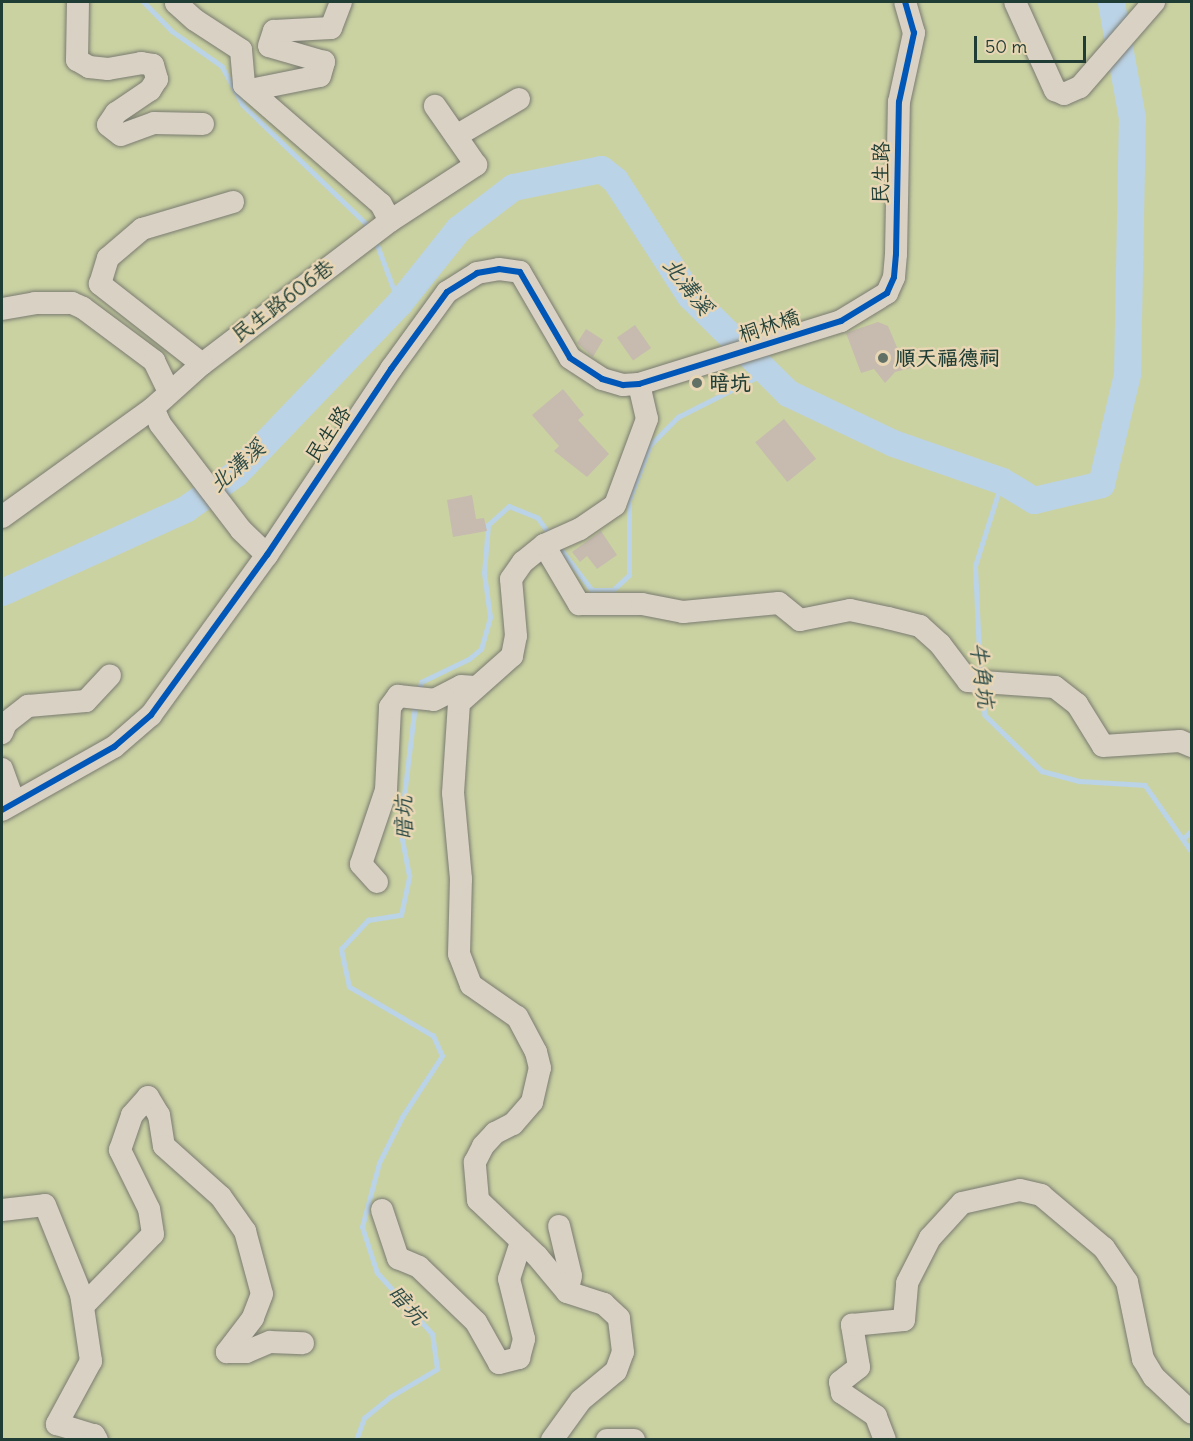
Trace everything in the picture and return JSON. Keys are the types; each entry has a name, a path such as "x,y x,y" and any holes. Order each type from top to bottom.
{"street":[{"path":"78,2 77,60 89,67 108,69 141,63 153,65 157,79 150,90 116,113 108,125 121,135 154,123 203,124"},
{"path":"178,2 176,3 195,20 241,50 244,85 381,204 379,229"},
{"path":"250,90 320,76 324,62 269,46 274,31 331,28 341,2"},
{"name":"民生路","path":"841,321 875,304 887,293 894,277 899,102 914,33 905,2"},
{"path":"1016,2 1055,90 1064,94 1080,87 1154,2"},
{"path":"435,106 456,136 519,99"},
{"name":"民生路606巷","path":"2,517 161,408 202,364 379,229 476,165 456,136"},
{"path":"202,364 100,284 108,258 142,229 233,202"},
{"name":"民生路","path":"8,806 134,732 151,715 267,555 391,369 447,292 477,273 499,269 520,272 570,358 602,379 639,384 706,364"},
{"path":"2,309 34,303 72,303 83,308 154,361 161,408 240,530 267,555"},
{"name":"桐林橋","path":"706,364 841,321"},
{"path":"552,1440 581,1400 616,1371 624,1352 619,1318 604,1304 567,1292 521,1241 478,1200 475,1162 489,1139 513,1124 532,1102 540,1068 536,1052 517,1017 471,986 459,954 462,879 453,793 459,703 512,656 516,636 511,579 523,562 544,545 580,529 615,505 647,419 639,384"},
{"path":"544,545 579,604 642,604 683,612 778,603 800,620 850,610 920,626 981,681 1056,687 1077,704 1103,746 1180,741 1191,746"},
{"path":"2,733 6,723 28,706 86,701 110,675"},
{"path":"377,882 361,864 386,790 390,707 398,696 434,700 461,686 477,687"},
{"path":"2,770 8,806"},
{"path":"83,1306 153,1234 149,1209 120,1150 132,1115 148,1097 159,1114 165,1146 221,1197 244,1231 262,1294 253,1318 227,1352 246,1352 270,1342 303,1343"},
{"path":"885,1440 876,1416 842,1393 840,1382 859,1367 852,1325 904,1320 907,1282 930,1238 962,1203 1020,1190 1041,1195 1104,1248 1127,1282 1143,1359 1154,1377 1191,1413"},
{"path":"2,1210 45,1205 83,1306 91,1361 57,1424 94,1435 97,1440"},
{"path":"382,1210 398,1258 419,1267 476,1322 499,1363 519,1358 524,1339 509,1279 521,1241"},
{"path":"559,1226 571,1276 567,1292"},
{"path":"607,1440 634,1440"}],"green space":[{"path":"2,2 1191,2 1191,1439 2,1439"}],"building":[{"name":"順天福德祠","path":"878,322 888,326 899,352 909,349 915,367 895,372 885,383 874,369 861,373 846,333"},
{"path":"635,325 651,348 633,361 617,338"},
{"path":"586,329 603,340 593,357 577,343"},
{"path":"563,389 584,415 578,420 609,454 587,477 554,451 559,446 532,415"},
{"path":"784,419 816,459 787,482 755,442"},
{"path":"472,495 476,519 484,518 487,531 453,537 447,500"},
{"path":"601,531 617,555 597,569 587,556 580,562 572,552"}],"waterway":[{"path":"144,2 172,31 222,66 243,105 371,228"},
{"name":"北溝溪","path":"2,592 185,509 236,473 399,303 458,229 513,187 601,169 615,180 690,296 788,393 893,443 1002,481 1034,500 1101,484 1127,374 1132,118 1111,2"},
{"path":"376,241 399,303"},
{"name":"暗坑","path":"558,545 592,590 613,590 629,575 629,500 650,445 678,417 767,372"},
{"name":"牛角坑","path":"980,676 975,566 1002,481"},
{"name":"暗坑","path":"419,691 421,682 469,659 481,649 490,617 484,573 488,525 509,506 538,518 551,536"},
{"name":"牛角坑","path":"982,687 985,715 1042,771 1080,781 1145,785 1192,852"},
{"name":"暗坑","path":"356,1440 364,1418 390,1397 437,1369 432,1334 377,1273 362,1227 379,1163 402,1117 442,1056 433,1036 349,987 341,949 368,920 401,915 409,876 400,829 415,705"},
{"path":"1183,839 1192,830"}],"cycle path":[{"path":"2,810 114,747 151,715 267,555 391,369 447,292 477,273 499,269 520,272 570,358 602,379 623,385 639,384 841,321 887,293 894,277 896,254 899,102 914,33 905,2"}],"place":[{"name":"順天福德祠","path":"883,358"},
{"name":"暗坑","path":"697,383"}]}
